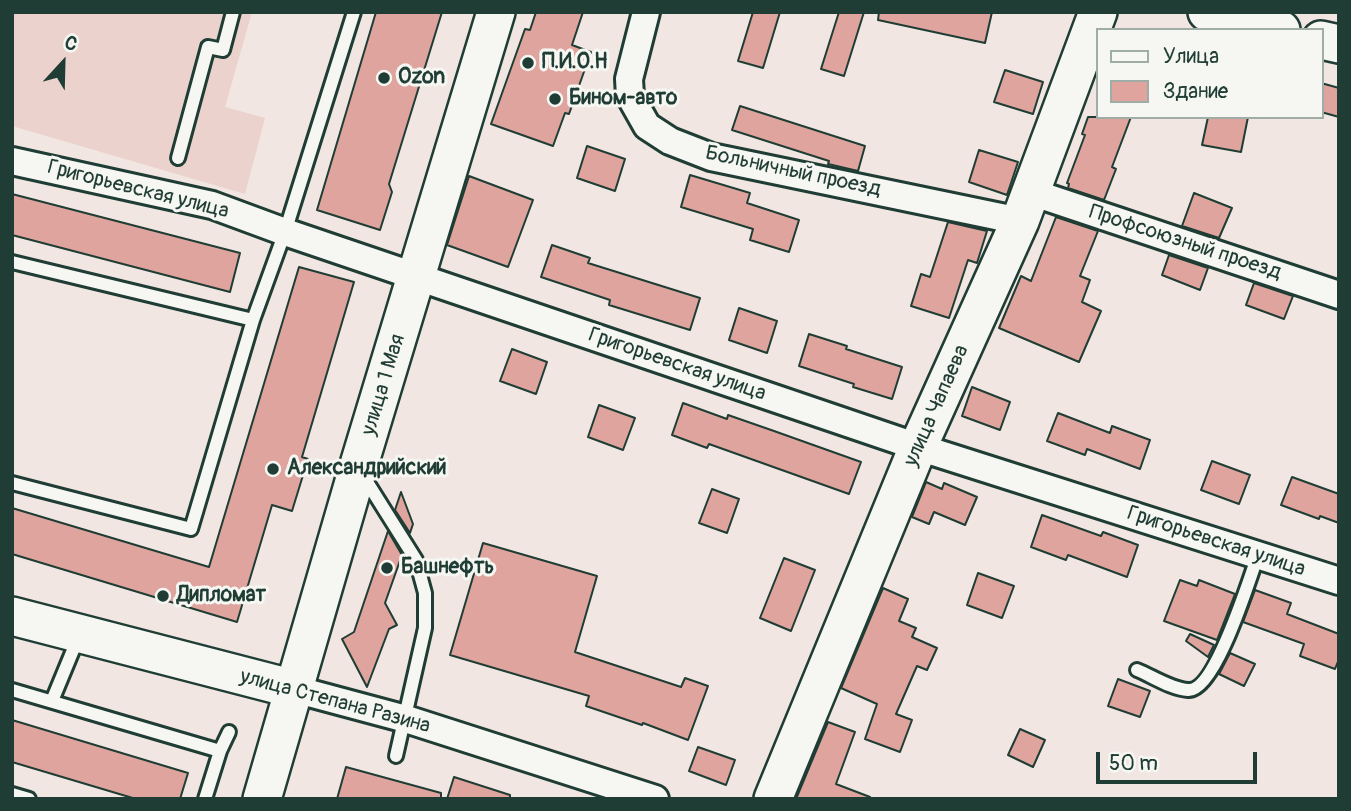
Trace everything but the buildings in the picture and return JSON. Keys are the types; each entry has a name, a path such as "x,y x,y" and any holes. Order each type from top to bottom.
{"main road":[{"name":"улица 1 Мая","path":"262,799 358,468 496,12"},
{"name":"улица Чапаева","path":"773,799 918,447 1026,206 1098,12"},
{"path":"1229,15 1274,28"},
{"name":"улица Степана Разина","path":"12,616 294,689"}],"street":[{"name":"Больничный проезд","path":"646,12 629,79 631,96 647,127 670,141 711,157 1026,206"},
{"name":"Григорьевская улица","path":"12,161 212,205 918,447 1339,581"},
{"name":"Профсоюзный проезд","path":"1026,206 1339,295"},
{"name":"улица Степана Разина","path":"294,689 406,719 655,799"}],"lane":[{"path":"178,158 208,47 223,50 233,12"},
{"path":"12,483 191,528 253,320 285,232 354,12"},
{"path":"12,262 253,320"},
{"path":"358,468 416,560 425,593 425,628 396,756"},
{"path":"1137,670 1188,690 1198,688 1219,658 1258,555"},
{"path":"52,701 80,634"},
{"path":"12,690 220,751"},
{"path":"205,799 229,732"},
{"path":"12,794 29,799"}],"shaded area":[{"path":"12,12 252,12 225,107 265,118 245,194 12,126"}],"place":[{"name":"П.И.О.Н","path":"528,63"},
{"name":"Ozon","path":"384,78"},
{"name":"Бином-авто","path":"555,99"},
{"name":"Александрийский","path":"273,469"},
{"name":"Башнефть","path":"387,568"},
{"name":"Дипломат","path":"163,596"}]}
